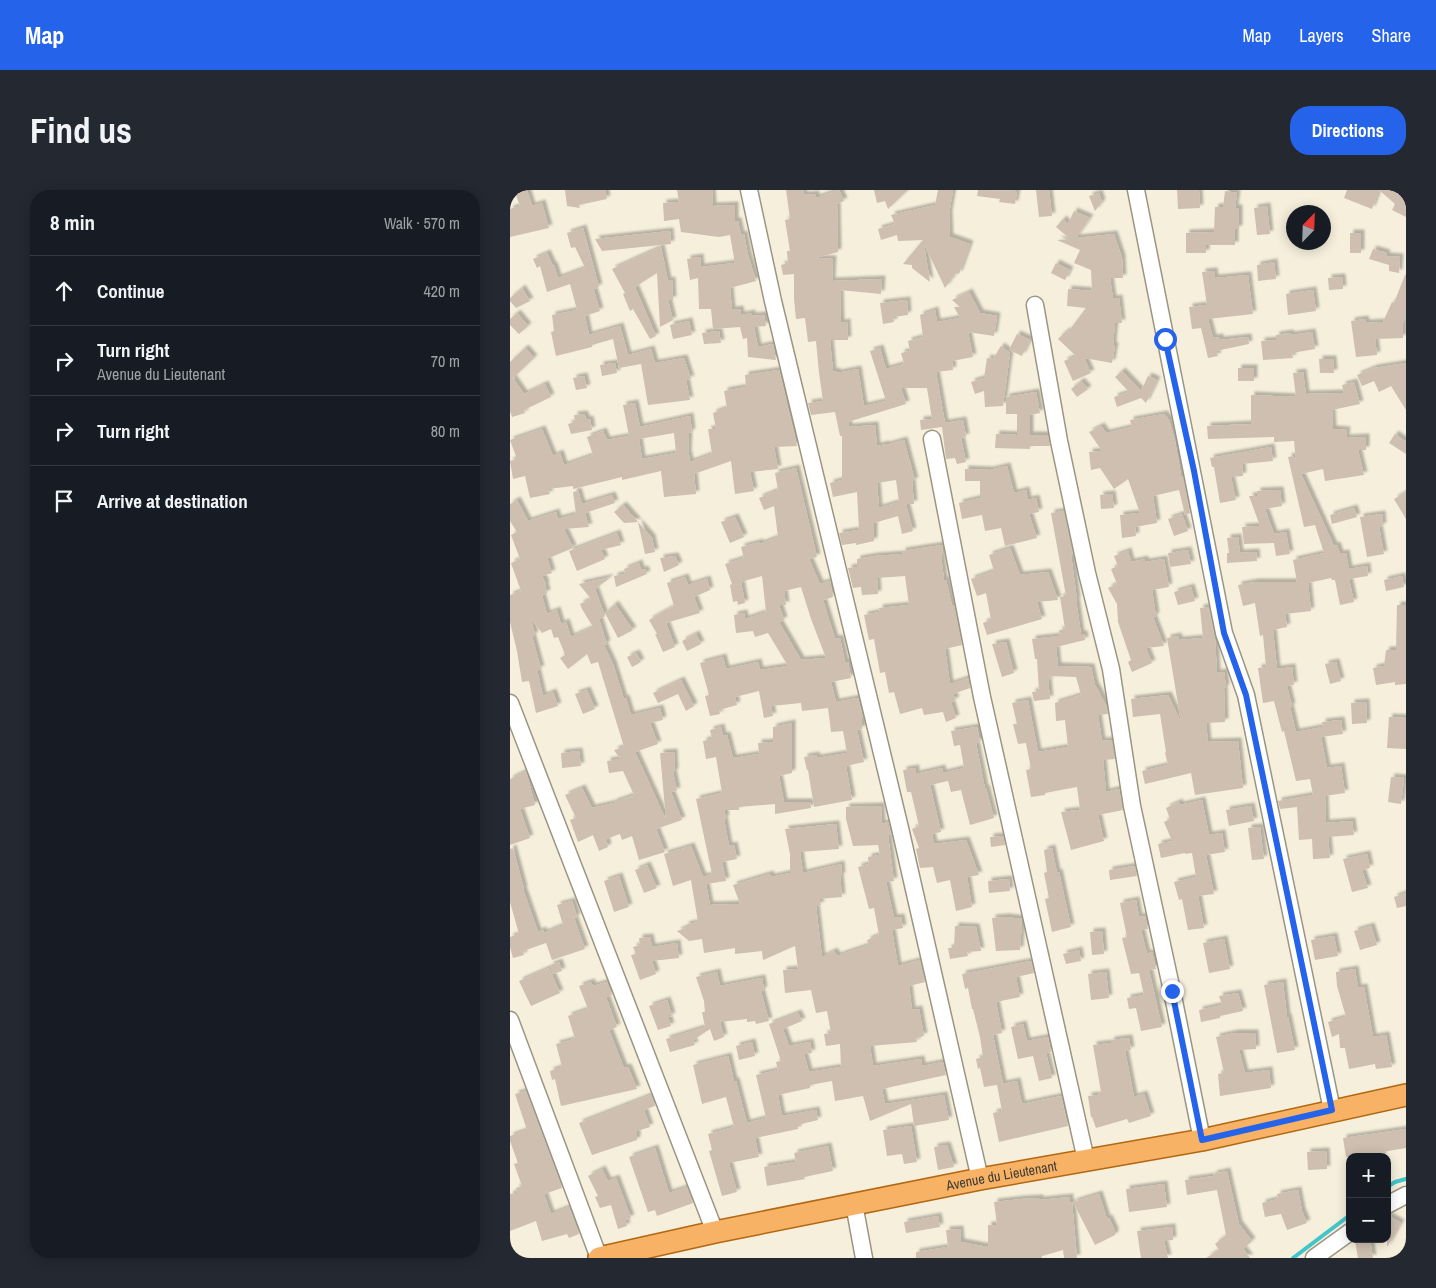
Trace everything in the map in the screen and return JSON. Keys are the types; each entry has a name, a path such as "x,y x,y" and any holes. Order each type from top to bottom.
{"main road":[{"name":"Avenue du Lieutenant","path":"599,1258 715,1232 980,1179 1202,1140 1406,1095"}],"street":[{"path":"748,190 898,818 980,1179"},
{"path":"1136,190 1224,633 1246,695 1332,1110"},
{"path":"1035,305 1059,441 1111,669 1132,806 1202,1140"},
{"path":"932,439 982,697 1086,1160"},
{"path":"510,703 715,1232"},
{"path":"510,1020 599,1258"},
{"path":"1391,1203 1406,1194"},
{"path":"854,1204 864,1258"},
{"path":"1314,1258 1346,1235"}],"building":[{"path":"514,190 527,190 532,206 542,203 549,228 510,237 510,209 520,206"},
{"path":"565,190 605,190 607,199 579,205 580,208 567,206"},
{"path":"677,190 712,190 713,206 735,205 735,221 738,221 741,235 744,234 756,281 730,288 732,310 740,309 741,315 752,313 752,316 764,315 766,326 754,327 758,347 773,344 776,360 748,357 747,338 743,339 740,327 713,329 711,309 699,309 698,278 690,280 687,259 700,257 701,267 734,263 730,235 719,237 681,232 679,219 664,221 663,203 679,202"},
{"path":"786,190 803,190 804,195 816,194 816,198 839,190 844,201 837,204 838,252 815,258 833,259 832,281 882,279 881,294 840,290 841,323 847,322 848,340 830,340 833,372 858,369 864,406 886,401 870,351 880,348 886,369 904,364 901,353 910,351 908,341 923,337 920,315 935,310 937,322 960,318 954,307 960,307 952,300 969,292 980,313 997,316 994,336 968,332 973,357 952,361 953,370 936,372 945,423 963,420 966,437 961,438 966,462 957,464 955,458 946,459 942,427 921,430 920,420 932,419 927,388 901,388 906,404 848,422 849,427 875,425 877,446 904,440 915,481 912,481 914,504 906,504 913,531 902,534 898,516 874,523 874,541 856,545 856,543 842,545 839,533 859,530 857,492 833,497 830,483 842,480 842,436 840,436 835,412 811,415 808,403 823,401 816,341 808,342 805,318 796,319 794,274 783,275 781,265 788,263 787,251 790,251 785,220 790,219","holes":["896,480 899,502 879,508 877,483"]},
{"path":"874,190 908,190 888,209 885,201 877,203"},
{"path":"938,190 953,190 949,214 950,237 970,244 959,274 956,273 945,288 924,244 930,282 912,268 912,265 903,264 923,240 898,241 897,235 881,240 878,229 895,224 891,215 935,205"},
{"path":"978,190 1017,191 1015,204 999,202 1000,199 977,196"},
{"path":"1036,190 1049,190 1052,216 1039,217"},
{"path":"1177,190 1199,190 1200,208 1178,209"},
{"path":"1347,190 1379,190 1372,209 1344,198"},
{"path":"1379,190 1406,190 1406,217 1392,210 1395,204"},
{"path":"1225,191 1237,193 1235,208 1239,208 1239,229 1235,229 1235,245 1206,245 1206,253 1186,253 1186,233 1214,232 1215,207 1223,207"},
{"path":"1099,193 1102,202 1095,211 1089,196"},
{"path":"1267,206 1270,234 1257,235 1254,208"},
{"path":"1074,211 1090,218 1076,238 1114,234 1122,258 1123,278 1110,278 1113,299 1119,298 1122,323 1115,323 1113,345 1115,346 1112,363 1084,358 1091,373 1073,381 1064,361 1076,356 1058,339 1066,331 1068,332 1086,308 1067,306 1068,289 1092,291 1091,270 1074,263 1080,250 1057,240 1070,239 1056,227 1063,219 1068,224"},
{"path":"583,228 599,287 594,289 593,287 600,311 585,316 589,335 620,326 628,355 651,349 655,363 684,358 691,379 686,380 690,400 648,405 641,364 619,368 613,339 592,345 592,347 556,356 551,332 554,331 552,315 577,310 570,284 547,292 540,266 537,268 533,259 547,253 554,265 558,278 585,268 575,247 571,248 567,233"},
{"path":"670,231 671,244 602,251 595,239"},
{"path":"1350,233 1361,233 1361,253 1350,253"},
{"path":"661,247 668,281 672,280 673,300 668,300 673,320 660,327 657,273 635,287 656,336 650,339 633,309 630,311 623,294 625,293 612,269"},
{"path":"1373,249 1387,253 1386,256 1400,257 1399,273 1389,271 1389,265 1369,259"},
{"path":"1274,262 1276,279 1258,281 1257,265"},
{"path":"1056,263 1070,270 1065,280 1051,273"},
{"path":"1214,271 1215,278 1248,275 1253,314 1208,319 1213,338 1220,337 1220,340 1248,337 1249,344 1216,351 1218,356 1208,358 1201,328 1192,329 1189,307 1207,305 1202,272"},
{"path":"1405,275 1406,315 1403,323 1403,338 1375,339 1377,355 1356,357 1351,321 1365,319 1366,323 1383,322 1392,302 1394,303"},
{"path":"1342,277 1343,289 1329,290 1328,278"},
{"path":"522,288 530,301 516,308 510,301 510,298"},
{"path":"1313,290 1316,311 1288,315 1286,294"},
{"path":"907,300 908,315 893,317 894,322 883,324 880,303"},
{"path":"517,313 528,326 519,334 510,325 510,319"},
{"path":"689,321 692,335 673,339 670,325"},
{"path":"719,331 721,343 704,344 702,333"},
{"path":"1312,332 1315,349 1292,353 1293,358 1263,360 1261,341 1276,340 1276,335"},
{"path":"1017,334 1030,340 1022,356 1009,350"},
{"path":"1001,346 1010,353 1003,406 985,407 984,391 975,394 971,382 984,378 987,358 993,359"},
{"path":"525,348 534,358 513,378 524,394 545,384 551,397 524,410 525,413 512,417 510,411 510,362"},
{"path":"1319,359 1333,359 1334,373 1320,373"},
{"path":"615,363 617,373 602,376 600,365"},
{"path":"1406,363 1406,410 1391,386 1379,392 1374,381 1362,386 1357,375 1374,368"},
{"path":"1238,368 1254,368 1254,381 1238,381"},
{"path":"779,370 797,446 774,447 778,469 750,472 754,491 735,494 731,461 694,474 696,494 664,497 661,471 622,480 622,477 573,489 573,486 548,489 550,494 530,498 525,476 513,479 510,461 517,459 510,440 542,429 553,456 560,453 564,465 593,455 587,437 603,431 607,440 629,436 623,405 635,403 640,427 690,416 692,432 689,433 688,456 690,462 712,454 708,429 716,429 713,413 727,408 724,391 746,387 745,375","holes":["674,433 676,453 642,459 639,439"]},
{"path":"1122,371 1141,391 1148,376 1157,380 1146,403 1141,398 1117,407 1114,397 1129,392 1115,377"},
{"path":"1303,372 1306,394 1344,393 1342,385 1354,382 1360,404 1332,410 1333,429 1347,430 1346,438 1366,437 1366,450 1358,450 1364,475 1325,481 1323,469 1301,474 1334,546 1337,545 1340,554 1346,553 1349,569 1367,566 1368,576 1349,579 1354,602 1340,605 1335,580 1331,578 1308,583 1311,611 1285,614 1287,627 1273,630 1277,669 1292,667 1294,685 1287,686 1296,732 1323,727 1322,722 1341,720 1343,734 1321,737 1327,768 1341,766 1345,793 1325,796 1326,823 1352,821 1354,835 1328,837 1330,858 1313,859 1312,839 1299,840 1297,807 1280,809 1278,801 1313,795 1310,779 1296,781 1284,731 1282,732 1274,701 1263,703 1258,668 1266,667 1263,635 1260,636 1255,603 1243,606 1238,585 1255,582 1297,582 1293,560 1324,553 1315,525 1304,527 1288,457 1293,456 1296,462 1294,441 1274,442 1274,437 1208,439 1207,426 1251,424 1251,395 1296,397 1293,373"},
{"path":"584,376 587,388 576,390 573,378"},
{"path":"1081,381 1088,389 1077,397 1071,389"},
{"path":"1036,392 1040,413 1030,415 1030,435 1048,435 1050,446 1030,446 1030,449 995,448 996,434 1017,435 1017,414 1006,414 1006,397"},
{"path":"584,414 587,420 590,419 592,430 571,434 568,424 575,422 574,415"},
{"path":"1164,414 1169,420 1175,441 1190,513 1185,515 1179,490 1153,496 1157,523 1135,527 1136,536 1122,538 1120,515 1140,513 1128,479 1114,489 1100,468 1091,470 1089,452 1102,451 1089,432 1101,426 1106,433 1132,427 1130,420"},
{"path":"1395,434 1406,442 1406,454 1389,443"},
{"path":"1271,447 1273,461 1242,464 1243,476 1231,477 1236,500 1220,503 1214,467 1212,467 1210,458"},
{"path":"1007,466 1014,493 1026,490 1028,500 1036,498 1039,512 1029,514 1037,538 1005,546 1001,528 985,531 982,515 962,519 959,503 980,498 980,481 965,481 965,469 990,470"},
{"path":"796,468 817,557 809,559 820,584 830,581 833,597 823,600 835,639 840,638 845,662 848,662 851,678 831,682 836,702 858,698 863,718 862,729 857,730 864,762 846,766 852,800 814,807 804,757 816,755 817,758 847,753 843,731 831,732 828,708 802,711 801,703 771,706 773,716 764,718 759,691 735,697 737,705 719,710 720,714 710,716 705,696 709,695 700,663 723,657 726,669 758,662 760,670 788,666 768,633 755,637 753,631 736,633 734,615 744,613 745,619 766,612 762,576 741,582 745,603 738,605 737,601 733,602 730,585 732,584 725,564 744,558 741,547 760,542 760,544 778,537 774,506 764,510 759,498 778,490 775,473","holes":["801,587 826,658 801,660 779,622 784,620 779,605 786,605 784,591"]},
{"path":"1280,490 1282,506 1265,509 1274,534 1286,532 1290,554 1276,556 1274,543 1244,544 1242,527 1260,526 1249,496 1257,496 1257,491"},
{"path":"578,491 582,504 612,495 615,503 585,513 589,527 564,529 573,548 549,558 546,554 552,573 542,576 546,584 547,593 542,595 547,614 557,610 561,624 566,622 571,637 593,627 580,604 591,599 579,584 611,577 595,589 605,616 599,619 607,644 604,645 613,664 624,699 626,698 631,715 660,708 663,720 650,723 658,744 635,752 666,820 660,753 674,752 675,772 673,772 677,791 671,792 682,820 656,829 665,852 639,860 632,836 622,840 620,834 606,839 608,847 599,851 593,835 578,842 570,820 576,818 565,795 582,788 592,808 614,803 634,795 623,771 609,773 607,761 620,759 614,750 624,747 598,662 591,664 587,654 568,669 560,658 565,655 558,637 554,638 551,629 542,633 531,619 535,635 532,636 541,669 537,670 543,696 553,692 558,706 536,713 529,681 522,682 510,622 510,595 521,591 511,563 520,559 511,535 517,532 510,521 510,504 517,500 528,521 556,512 558,519 576,514 573,492"},
{"path":"1406,492 1406,519 1394,499"},
{"path":"1112,494 1114,508 1101,509 1100,495"},
{"path":"623,505 638,522 624,523 614,512"},
{"path":"1354,508 1357,517 1332,524 1330,515"},
{"path":"1064,511 1073,555 1071,555 1081,634 1084,634 1085,640 1056,647 1058,666 1091,667 1095,685 1107,707 1108,714 1098,715 1102,741 1112,740 1115,759 1103,760 1106,792 1119,789 1123,810 1098,815 1104,841 1071,850 1061,812 1080,810 1077,787 1031,797 1026,770 1031,769 1026,743 1018,744 1013,724 1017,724 1012,703 1028,700 1038,752 1068,747 1065,720 1056,721 1055,703 1081,695 1076,677 1050,676 1051,680 1048,680 1050,699 1034,701 1032,692 1039,691 1037,659 1035,659 1032,639 1060,636 1059,630 1065,629 1060,597 1066,596 1051,513"},
{"path":"1182,514 1188,531 1174,536 1168,519"},
{"path":"1382,514 1383,526 1379,527 1384,554 1367,557 1360,517"},
{"path":"735,517 744,537 730,543 721,522"},
{"path":"638,522 652,538 655,552 645,554"},
{"path":"617,533 621,545 601,550 605,559 577,571 569,551"},
{"path":"1238,537 1240,553 1256,552 1257,561 1227,563 1227,553 1229,553 1227,538"},
{"path":"942,545 943,555 941,555 944,580 946,580 952,606 954,605 962,645 945,649 950,684 968,678 970,688 953,694 956,700 951,702 956,718 946,722 943,712 924,715 922,708 900,714 894,692 889,693 885,672 880,673 874,639 869,640 864,615 880,612 879,608 909,605 905,576 877,578 878,594 862,595 861,587 853,588 848,568 857,567 857,559 903,554 902,551"},
{"path":"1010,548 1020,575 1048,572 1058,600 1037,602 1042,619 987,635 983,623 991,620 986,593 977,596 971,579 994,571 989,555"},
{"path":"1188,550 1191,564 1170,567 1168,553"},
{"path":"1128,551 1131,562 1145,559 1145,562 1164,559 1169,587 1152,590 1156,616 1153,617 1164,646 1146,648 1152,663 1132,672 1128,662 1131,660 1118,622 1117,604 1108,588 1117,584 1111,569 1118,566 1114,556"},
{"path":"675,556 679,565 664,572 660,558"},
{"path":"639,563 641,570 645,569 647,574 616,587 614,576 625,574 624,569"},
{"path":"1402,576 1404,587 1386,591 1384,580"},
{"path":"685,577 688,585 707,579 710,590 694,597 700,613 666,623 675,647 663,652 655,634 657,634 649,620 674,606 667,583"},
{"path":"1191,587 1195,601 1178,605 1174,592"},
{"path":"615,604 633,630 618,638 605,613"},
{"path":"1397,605 1406,605 1406,684 1395,685 1395,682 1376,685 1373,668 1384,666 1386,650 1396,650"},
{"path":"1209,607 1215,639 1217,673 1224,672 1226,687 1224,688 1225,722 1206,723 1208,742 1238,741 1243,788 1195,795 1191,773 1145,784 1142,771 1168,765 1160,714 1133,717 1131,699 1168,695 1181,722 1167,638 1178,636 1179,640 1203,638 1200,608"},
{"path":"696,634 701,644 687,651 682,641"},
{"path":"1006,642 1014,673 1002,677 992,644"},
{"path":"636,653 641,662 632,667 627,657"},
{"path":"1336,662 1341,681 1330,684 1325,664"},
{"path":"681,680 694,706 686,711 678,694 658,703 653,693"},
{"path":"587,690 595,709 583,714 575,694"},
{"path":"1366,702 1367,723 1352,724 1351,703"},
{"path":"1389,717 1406,718 1406,749 1387,748"},
{"path":"792,723 792,773 779,776 784,802 810,802 811,808 775,814 775,804 739,807 739,810 724,810 729,846 734,845 737,859 722,862 726,881 706,884 710,905 740,904 733,885 770,874 771,877 790,873 790,854 785,829 836,824 839,849 800,852 803,873 841,864 842,897 819,899 821,905 816,906 822,957 834,951 837,956 869,945 867,940 879,935 874,908 869,909 858,867 869,864 868,857 880,855 878,845 853,846 846,819 846,807 881,806 882,824 888,822 891,834 888,835 894,881 886,882 894,918 901,917 903,928 892,930 898,966 920,960 925,982 909,986 912,1010 919,1009 924,1036 916,1038 917,1042 870,1046 873,1066 921,1059 922,1066 943,1062 946,1075 882,1089 885,1104 944,1095 949,1120 914,1126 911,1104 870,1121 863,1096 835,1101 832,1081 810,1085 810,1088 778,1095 782,1116 816,1110 818,1120 801,1124 801,1126 798,1126 798,1129 755,1138 759,1157 729,1163 737,1192 722,1196 709,1151 712,1150 708,1134 734,1127 726,1097 702,1104 693,1065 728,1056 747,1123 766,1118 756,1075 778,1070 776,1062 781,1061 769,1024 798,1013 802,1021 783,1029 789,1046 810,1042 812,1053 804,1054 809,1072 841,1067 840,1044 826,1046 824,1034 831,1033 827,1011 816,1013 811,990 785,993 783,970 798,969 795,946 763,960 762,951 735,954 735,948 704,953 702,939 689,941 677,931 686,928 685,925 698,922 691,880 673,886 664,854 691,846 703,877 712,874 696,799 722,793 716,757 706,759 703,741 712,739 710,730 721,727 723,736 727,735 733,758 759,754 758,743 773,742 773,727"},
{"path":"977,727 980,742 976,743 985,789 994,818 970,825 961,790 951,792 948,781 930,785 941,832 932,834 934,844 966,840 979,875 967,877 972,907 956,911 950,880 937,883 933,867 920,868 916,849 919,848 912,829 919,826 911,792 907,792 903,770 916,768 916,774 942,768 943,773 964,768 960,745 954,746 951,731"},
{"path":"579,751 581,766 562,768 561,753"},
{"path":"526,771 535,805 520,809 530,838 510,845 510,779"},
{"path":"1391,777 1404,778 1401,804 1388,802"},
{"path":"1202,800 1209,835 1222,833 1225,852 1206,855 1214,894 1198,896 1204,928 1188,930 1182,899 1179,900 1174,882 1196,877 1192,853 1161,858 1158,844 1172,841 1164,822 1170,819 1166,808 1179,802 1180,805"},
{"path":"1251,806 1254,821 1229,826 1226,810"},
{"path":"1260,827 1264,859 1252,860 1248,828"},
{"path":"1003,836 1005,845 991,847 990,837"},
{"path":"513,848 523,889 538,932 543,930 544,933 563,925 557,905 572,901 577,917 574,918 585,949 552,960 546,943 523,951 524,955 513,958 510,937 519,934 510,902 510,849"},
{"path":"1052,848 1071,927 1052,932 1045,899 1049,898 1044,873 1047,872 1044,850"},
{"path":"1367,854 1370,868 1362,870 1368,888 1352,892 1343,859"},
{"path":"647,865 657,888 644,893 635,870"},
{"path":"1135,866 1137,876 1110,880 1109,870"},
{"path":"619,876 629,907 614,912 604,881"},
{"path":"1009,879 1010,891 989,893 988,881"},
{"path":"1406,893 1406,906 1397,908 1394,897"},
{"path":"1136,900 1139,917 1145,916 1148,929 1141,930 1147,954 1152,952 1156,969 1149,970 1162,1027 1141,1031 1136,1008 1129,1009 1127,998 1144,995 1139,973 1131,974 1122,938 1127,937 1120,903"},
{"path":"992,918 1022,919 1020,950 996,951"},
{"path":"955,926 976,927 981,951 967,952 968,956 950,959 948,948 954,948"},
{"path":"1371,926 1377,945 1360,950 1354,931"},
{"path":"1102,931 1104,954 1092,955 1090,932"},
{"path":"1334,936 1338,956 1315,960 1311,940"},
{"path":"650,937 652,947 677,943 679,958 652,961 656,974 640,980 631,955 636,954 633,947 640,945 639,938"},
{"path":"1224,939 1230,969 1209,973 1203,943"},
{"path":"1079,950 1081,961 1066,964 1063,954"},
{"path":"1031,961 1034,973 1016,977 1020,997 996,1002 1002,1033 993,1035 1003,1084 984,1087 976,1059 983,1057 980,1037 968,988 965,989 962,974"},
{"path":"559,962 562,971 553,974 550,965"},
{"path":"549,968 560,993 531,1006 519,981"},
{"path":"1355,969 1358,988 1364,987 1373,1037 1386,1035 1392,1067 1376,1069 1375,1064 1349,1069 1345,1048 1340,1048 1339,1034 1332,1037 1328,1022 1346,1017 1337,986 1336,972"},
{"path":"717,972 720,986 762,978 764,990 761,991 769,1021 756,1024 755,1021 747,1022 747,1019 720,1022 724,1037 714,1041 710,1029 693,1040 695,1045 670,1052 666,1039 705,1027 702,1012 705,1012 704,1001 696,977"},
{"path":"1106,972 1109,998 1091,1000 1088,974"},
{"path":"591,982 593,986 607,982 612,995 606,997 617,1027 609,1030 624,1068 628,1067 637,1089 561,1106 555,1079 552,1080 550,1071 562,1067 556,1044 575,1039 568,1016 588,1009 579,986"},
{"path":"1283,982 1287,1017 1295,1050 1277,1053 1264,985"},
{"path":"1238,993 1243,1011 1201,1022 1199,1010 1222,1005 1219,996"},
{"path":"667,1000 672,1016 668,1017 671,1026 658,1030 649,1006"},
{"path":"1023,1024 1027,1041 1048,1037 1051,1052 1046,1053 1052,1078 1039,1081 1033,1056 1018,1059 1011,1027"},
{"path":"1235,1033 1255,1033 1256,1049 1239,1050 1245,1073 1269,1070 1271,1088 1220,1096 1218,1074 1224,1073 1216,1037"},
{"path":"1129,1038 1131,1050 1125,1051 1134,1097 1144,1094 1151,1116 1129,1123 1127,1119 1096,1128 1091,1117 1088,1096 1099,1095 1098,1092 1101,1092 1093,1045"},
{"path":"752,1042 755,1056 739,1060 736,1046"},
{"path":"1017,1081 1022,1104 1061,1096 1068,1126 999,1142 993,1113 1002,1111 997,1085"},
{"path":"526,1091 562,1188 544,1194 551,1214 569,1207 579,1234 569,1238 567,1234 542,1241 536,1221 510,1231 510,1194 517,1193 516,1188 522,1186 514,1164 518,1163 510,1136 527,1130 515,1094"},
{"path":"651,1095 655,1106 644,1110 650,1127 637,1131 637,1140 592,1155 579,1123"},
{"path":"911,1126 917,1162 904,1164 902,1154 887,1156 883,1130"},
{"path":"1406,1129 1406,1148 1382,1153 1346,1153 1346,1157 1343,1138"},
{"path":"947,1145 954,1167 938,1170 934,1147"},
{"path":"828,1146 833,1171 804,1177 805,1179 767,1186 764,1167 796,1162 794,1153"},
{"path":"655,1148 669,1193 687,1187 693,1203 657,1216 655,1210 648,1212 629,1157"},
{"path":"1326,1151 1327,1169 1308,1170 1307,1152"},
{"path":"602,1169 608,1181 616,1178 631,1218 625,1220 627,1226 618,1229 611,1205 600,1208 595,1197 598,1196 588,1176"},
{"path":"1227,1171 1239,1224 1252,1241 1243,1249 1250,1258 1206,1258 1219,1250 1215,1244 1226,1235 1217,1190 1187,1195 1185,1180 1214,1176 1213,1174"},
{"path":"1164,1184 1167,1207 1129,1212 1126,1189"},
{"path":"1298,1190 1302,1211 1307,1223 1287,1230 1281,1214 1265,1217 1262,1203 1278,1199 1277,1194"},
{"path":"1099,1194 1107,1219 1109,1218 1115,1235 1095,1245 1073,1202"},
{"path":"1070,1197 1077,1258 1064,1258 1063,1250 1042,1256 1042,1258 916,1258 916,1252 948,1247 946,1230 960,1229 961,1242 988,1247 988,1225 997,1225 994,1202"},
{"path":"938,1216 940,1227 906,1233 904,1222"},
{"path":"1391,1217 1401,1223 1391,1240"},
{"path":"1172,1227 1173,1240 1164,1241 1168,1258 1141,1258 1137,1231"},
{"path":"1355,1243 1371,1243 1373,1258 1358,1258"}],"waterway":[{"path":"1391,1184 1406,1179"},
{"path":"1293,1258 1346,1218"}],"route":[{"path":"1165,339 1194,471 1224,633 1246,695 1332,1110 1202,1140 1172,991"}]}
